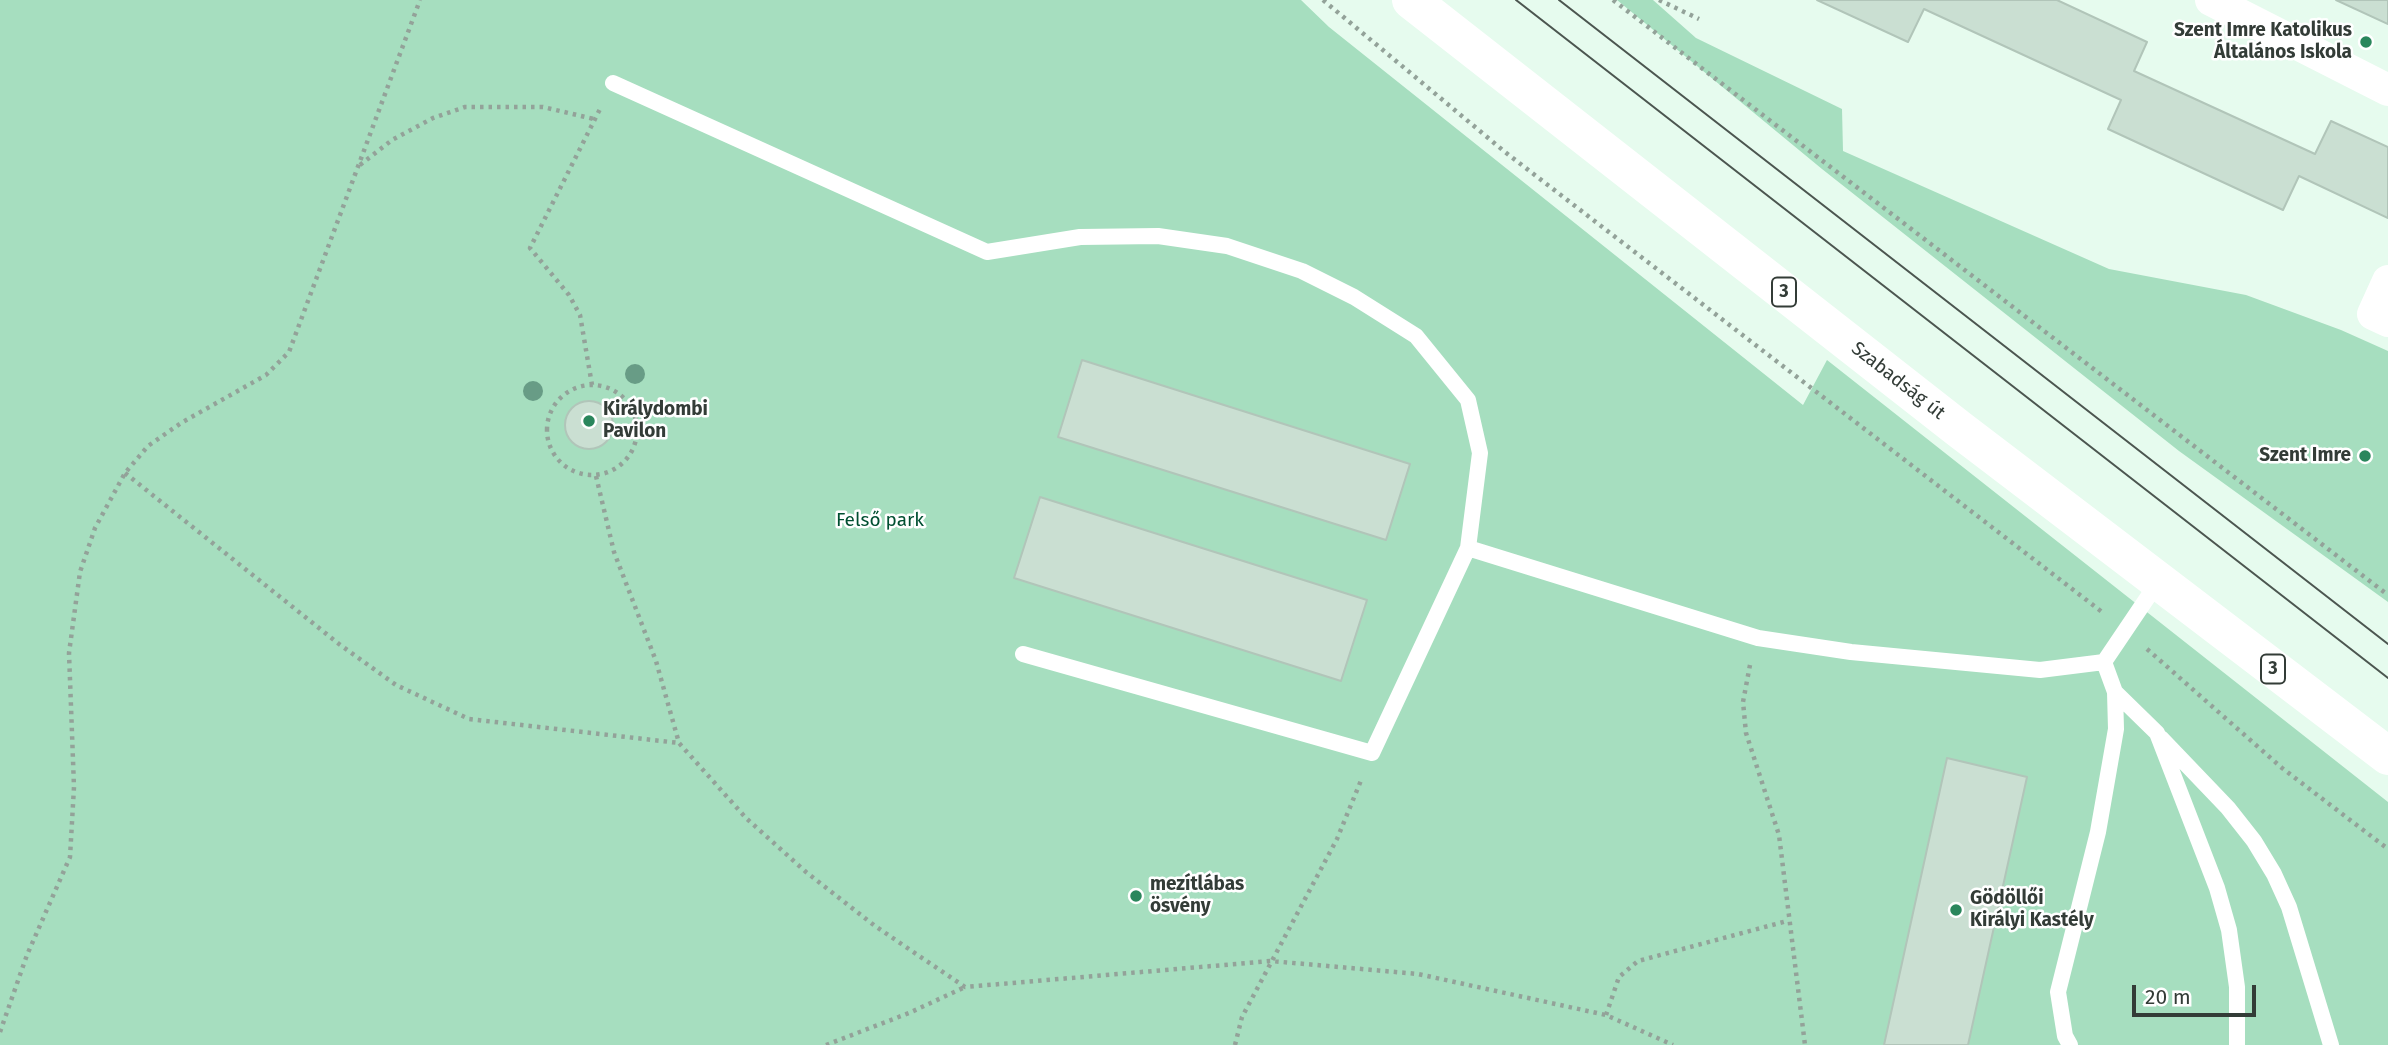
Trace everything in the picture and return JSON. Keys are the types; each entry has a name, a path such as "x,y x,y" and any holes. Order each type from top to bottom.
{"main road":[{"name":"Szabadság út","path":"1411,0 2158,582 2388,757"}],"street":[{"path":"2227,4 2388,90"},
{"path":"2381,318 2388,281"}],"lane":[{"path":"614,83 987,252 1080,237 1157,236 1227,246 1302,271 1354,297 1416,337 1468,400 1480,453 1468,548 1372,753 1024,654"},
{"path":"1468,548 1758,638 1851,652 2040,670 2104,662"},
{"path":"2104,662 2158,582"},
{"path":"2070,1045 2063,1026 2058,992 2110,773 2116,729 2115,692 2104,662"},
{"path":"2115,692 2221,800 2254,841 2274,874 2289,907 2331,1045"},
{"path":"2157,733 2213,877 2229,930 2237,987 2237,1045"}],"path":[{"path":"0,1032 27,955 70,857 74,787 69,653 80,572 95,528 125,472 148,446 281,363 289,352 420,0"},
{"path":"1323,0 1505,152 2124,629 2282,768 2388,849"},
{"path":"1613,0 2388,595"},
{"path":"1659,0 1699,19"},
{"path":"593,385 580,315 569,295 530,248 614,83"},
{"path":"360,166 392,141 433,118 465,107 543,107 594,120"},
{"path":"593,385 615,391 631,407 637,429 632,451 616,468 596,476 574,472 558,460 548,442 547,421 556,402 572,389 593,385"},
{"path":"125,472 339,644 396,685 469,719 679,743"},
{"path":"596,476 614,552 656,661 679,743 746,818 806,872 875,926 965,986"},
{"path":"1758,638 1743,702 1746,733 1779,835 1805,1045"},
{"path":"1235,1045 1242,1017 1337,839 1372,753"},
{"path":"1606,1015 1619,977 1639,961 1788,920"},
{"path":"826,1045 909,1013 965,986 1271,961 1418,974 1606,1015 1673,1045"}],"green space":[{"name":"Felső park","path":"0,0 1301,0 1329,27 1803,405 1827,360 2388,802 2388,1045 0,1045"},
{"path":"1617,0 1653,0 1696,38 1842,109 1843,151 2109,269 2246,295 2341,330 2388,351 2388,602 2179,451 1822,169"}],"building":[{"path":"1817,0 2057,0 2147,42 2134,71 2315,154 2331,121 2388,147 2388,218 2299,176 2283,210 2108,129 2121,100 1924,9 1908,42"},
{"path":"2336,0 2388,0 2388,24"},
{"path":"1082,360 1410,464 1386,540 1058,437"},
{"name":"Királydombi Pavilon","path":"589,401 606,408 613,425 606,442 589,449 572,442 565,425 572,408"},
{"path":"1040,497 1367,600 1341,681 1014,578"},
{"name":"Gödöllői Királyi Kastély","path":"1947,758 2027,777 1968,1045 1884,1045"}],"tram line":[{"path":"1516,0 2388,678"},
{"path":"1559,0 2388,644"}],"place":[{"name":"Szent Imre Katolikus Általános Iskola","path":"2366,42"},
{"name":"Királydombi Pavilon","path":"589,421"},
{"name":"Szent Imre","path":"2365,456"},
{"name":"mezítlábas ösvény","path":"1136,896"},
{"name":"Gödöllői Királyi Kastély","path":"1956,910"}]}
